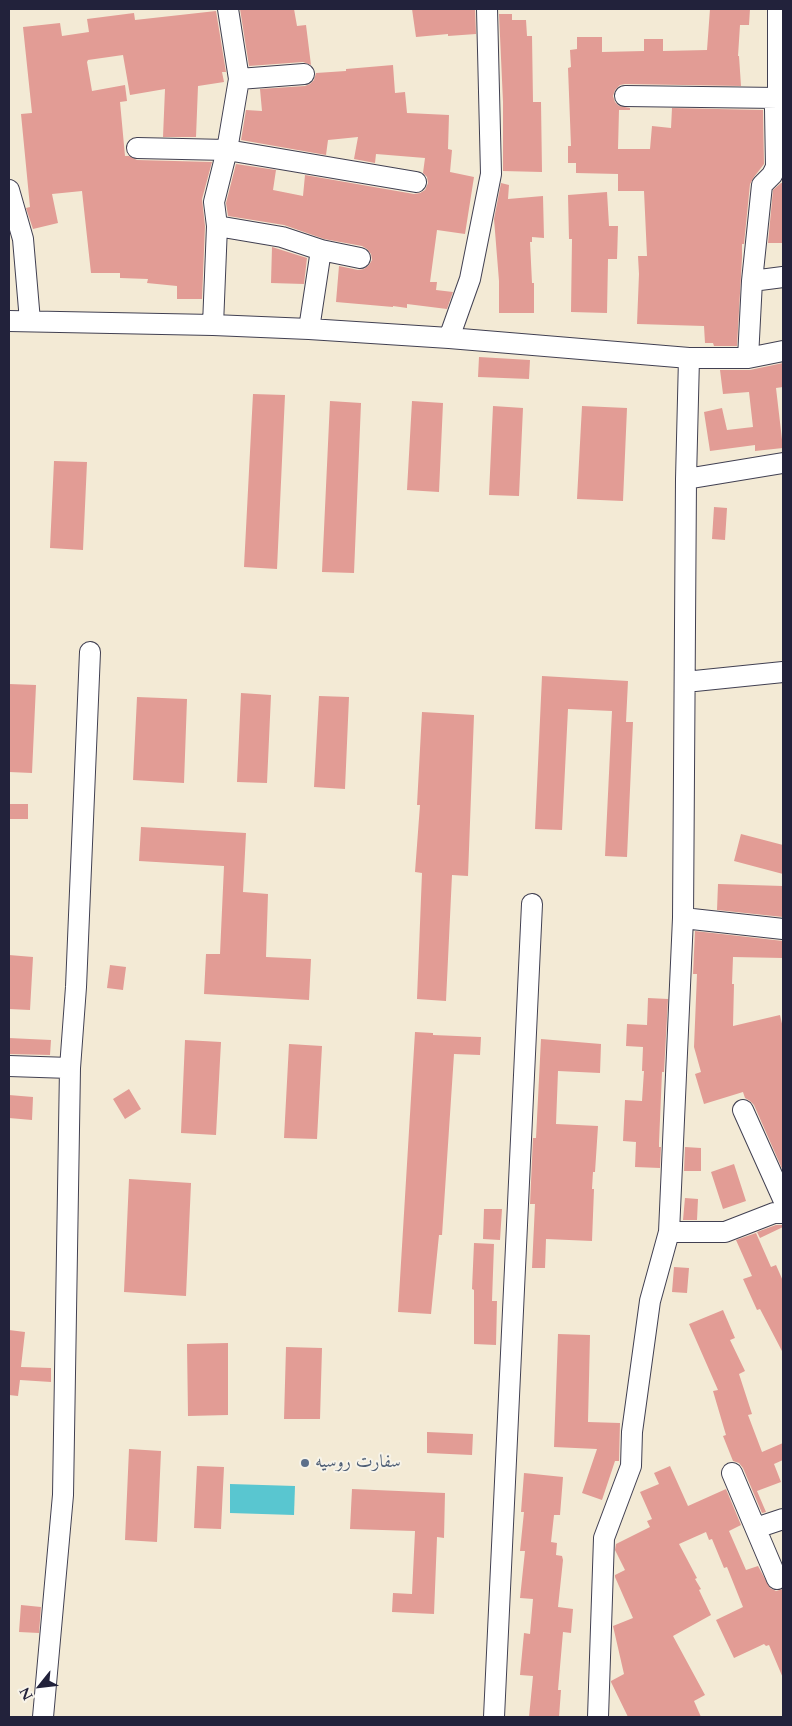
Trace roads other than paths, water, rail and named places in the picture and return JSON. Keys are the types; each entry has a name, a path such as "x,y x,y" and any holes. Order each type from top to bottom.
{"street":[{"path":"213,325 217,226 214,202 227,150 240,79 228,9"},
{"path":"449,338 470,279 491,174 487,9"},
{"path":"748,358 752,281 762,185 772,175 776,167 775,109 778,98 778,9"},
{"path":"240,79 304,74"},
{"path":"626,96 778,98"},
{"path":"137,148 227,150 416,182"},
{"path":"9,190 23,239 30,321"},
{"path":"217,226 282,236 321,250 360,258"},
{"path":"309,329 321,250"},
{"path":"752,281 783,277"},
{"path":"9,321 309,329 449,338 689,358 748,358 783,351"},
{"path":"598,1717 604,1538 631,1466 632,1432 650,1301 669,1232 683,918 686,479 689,358"},
{"path":"686,479 783,463"},
{"path":"43,1717 63,1495 70,1068 76,987 90,652"},
{"path":"686,682 783,672"},
{"path":"494,1717 532,904"},
{"path":"683,918 783,929"},
{"path":"9,1066 70,1068"},
{"path":"743,1110 783,1199"},
{"path":"669,1232 726,1232 774,1212 783,1213"},
{"path":"732,1473 777,1580"},
{"path":"756,1528 783,1519"}],"water":[{"path":"230,1484 295,1486 294,1515 230,1513"}],"place":[{"name":"سفارت روسیه","path":"305,1463"}]}
